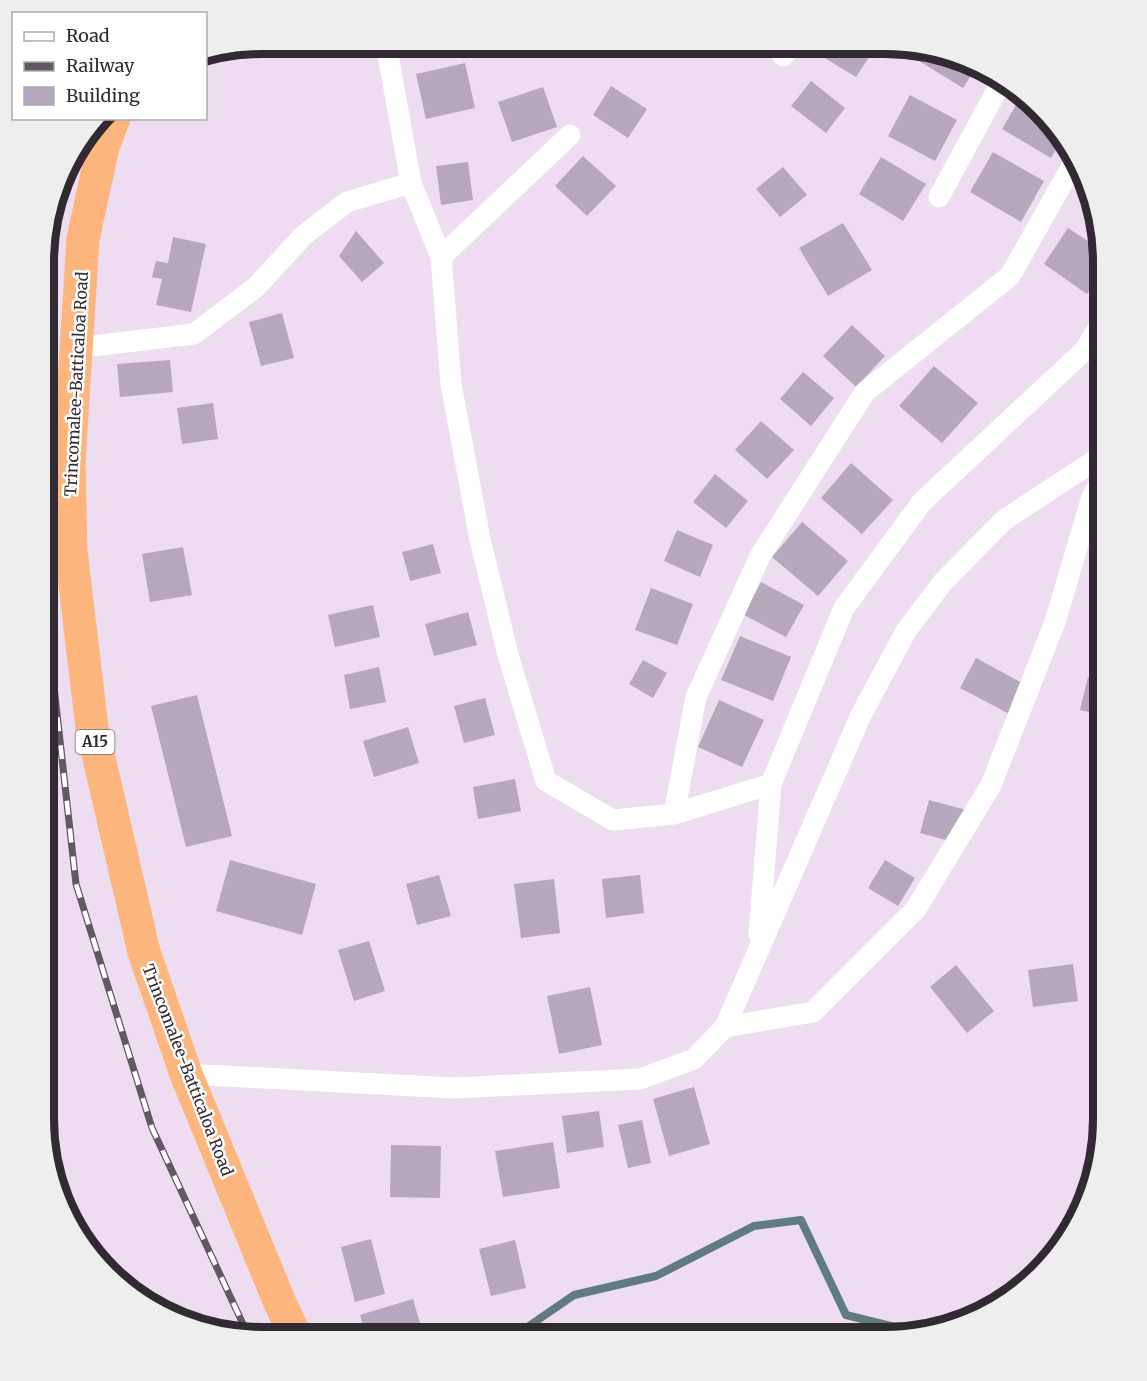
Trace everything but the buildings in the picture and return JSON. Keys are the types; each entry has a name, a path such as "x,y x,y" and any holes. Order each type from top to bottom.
{"highway":[{"name":"Trincomalee-Batticaloa Road","path":"113,120 103,147 83,239 69,463 71,551 92,728 144,952 186,1074 292,1327"}],"street":[{"path":"388,54 411,183 441,257 451,384 480,539 508,655 546,782 613,820 674,814 771,784"},
{"path":"939,197 998,87"},
{"path":"441,257 570,135"},
{"path":"674,814 696,697 760,556 865,392 1011,276 1070,169"},
{"path":"75,348 194,334 256,287 304,235 347,202 411,183"},
{"path":"757,953 771,784 844,608 922,502 1085,350 1093,337"},
{"path":"186,1074 454,1088 640,1079 694,1059 725,1027 861,715 906,632 943,582 1004,520 1093,462"},
{"path":"725,1027 813,1012 916,909 991,785 1055,622 1093,495"}],"waterway":[{"path":"528,1327 574,1295 656,1276 754,1226 801,1220 846,1315 895,1327"}],"railway":[{"path":"54,687 76,884 152,1128 244,1326"}]}
